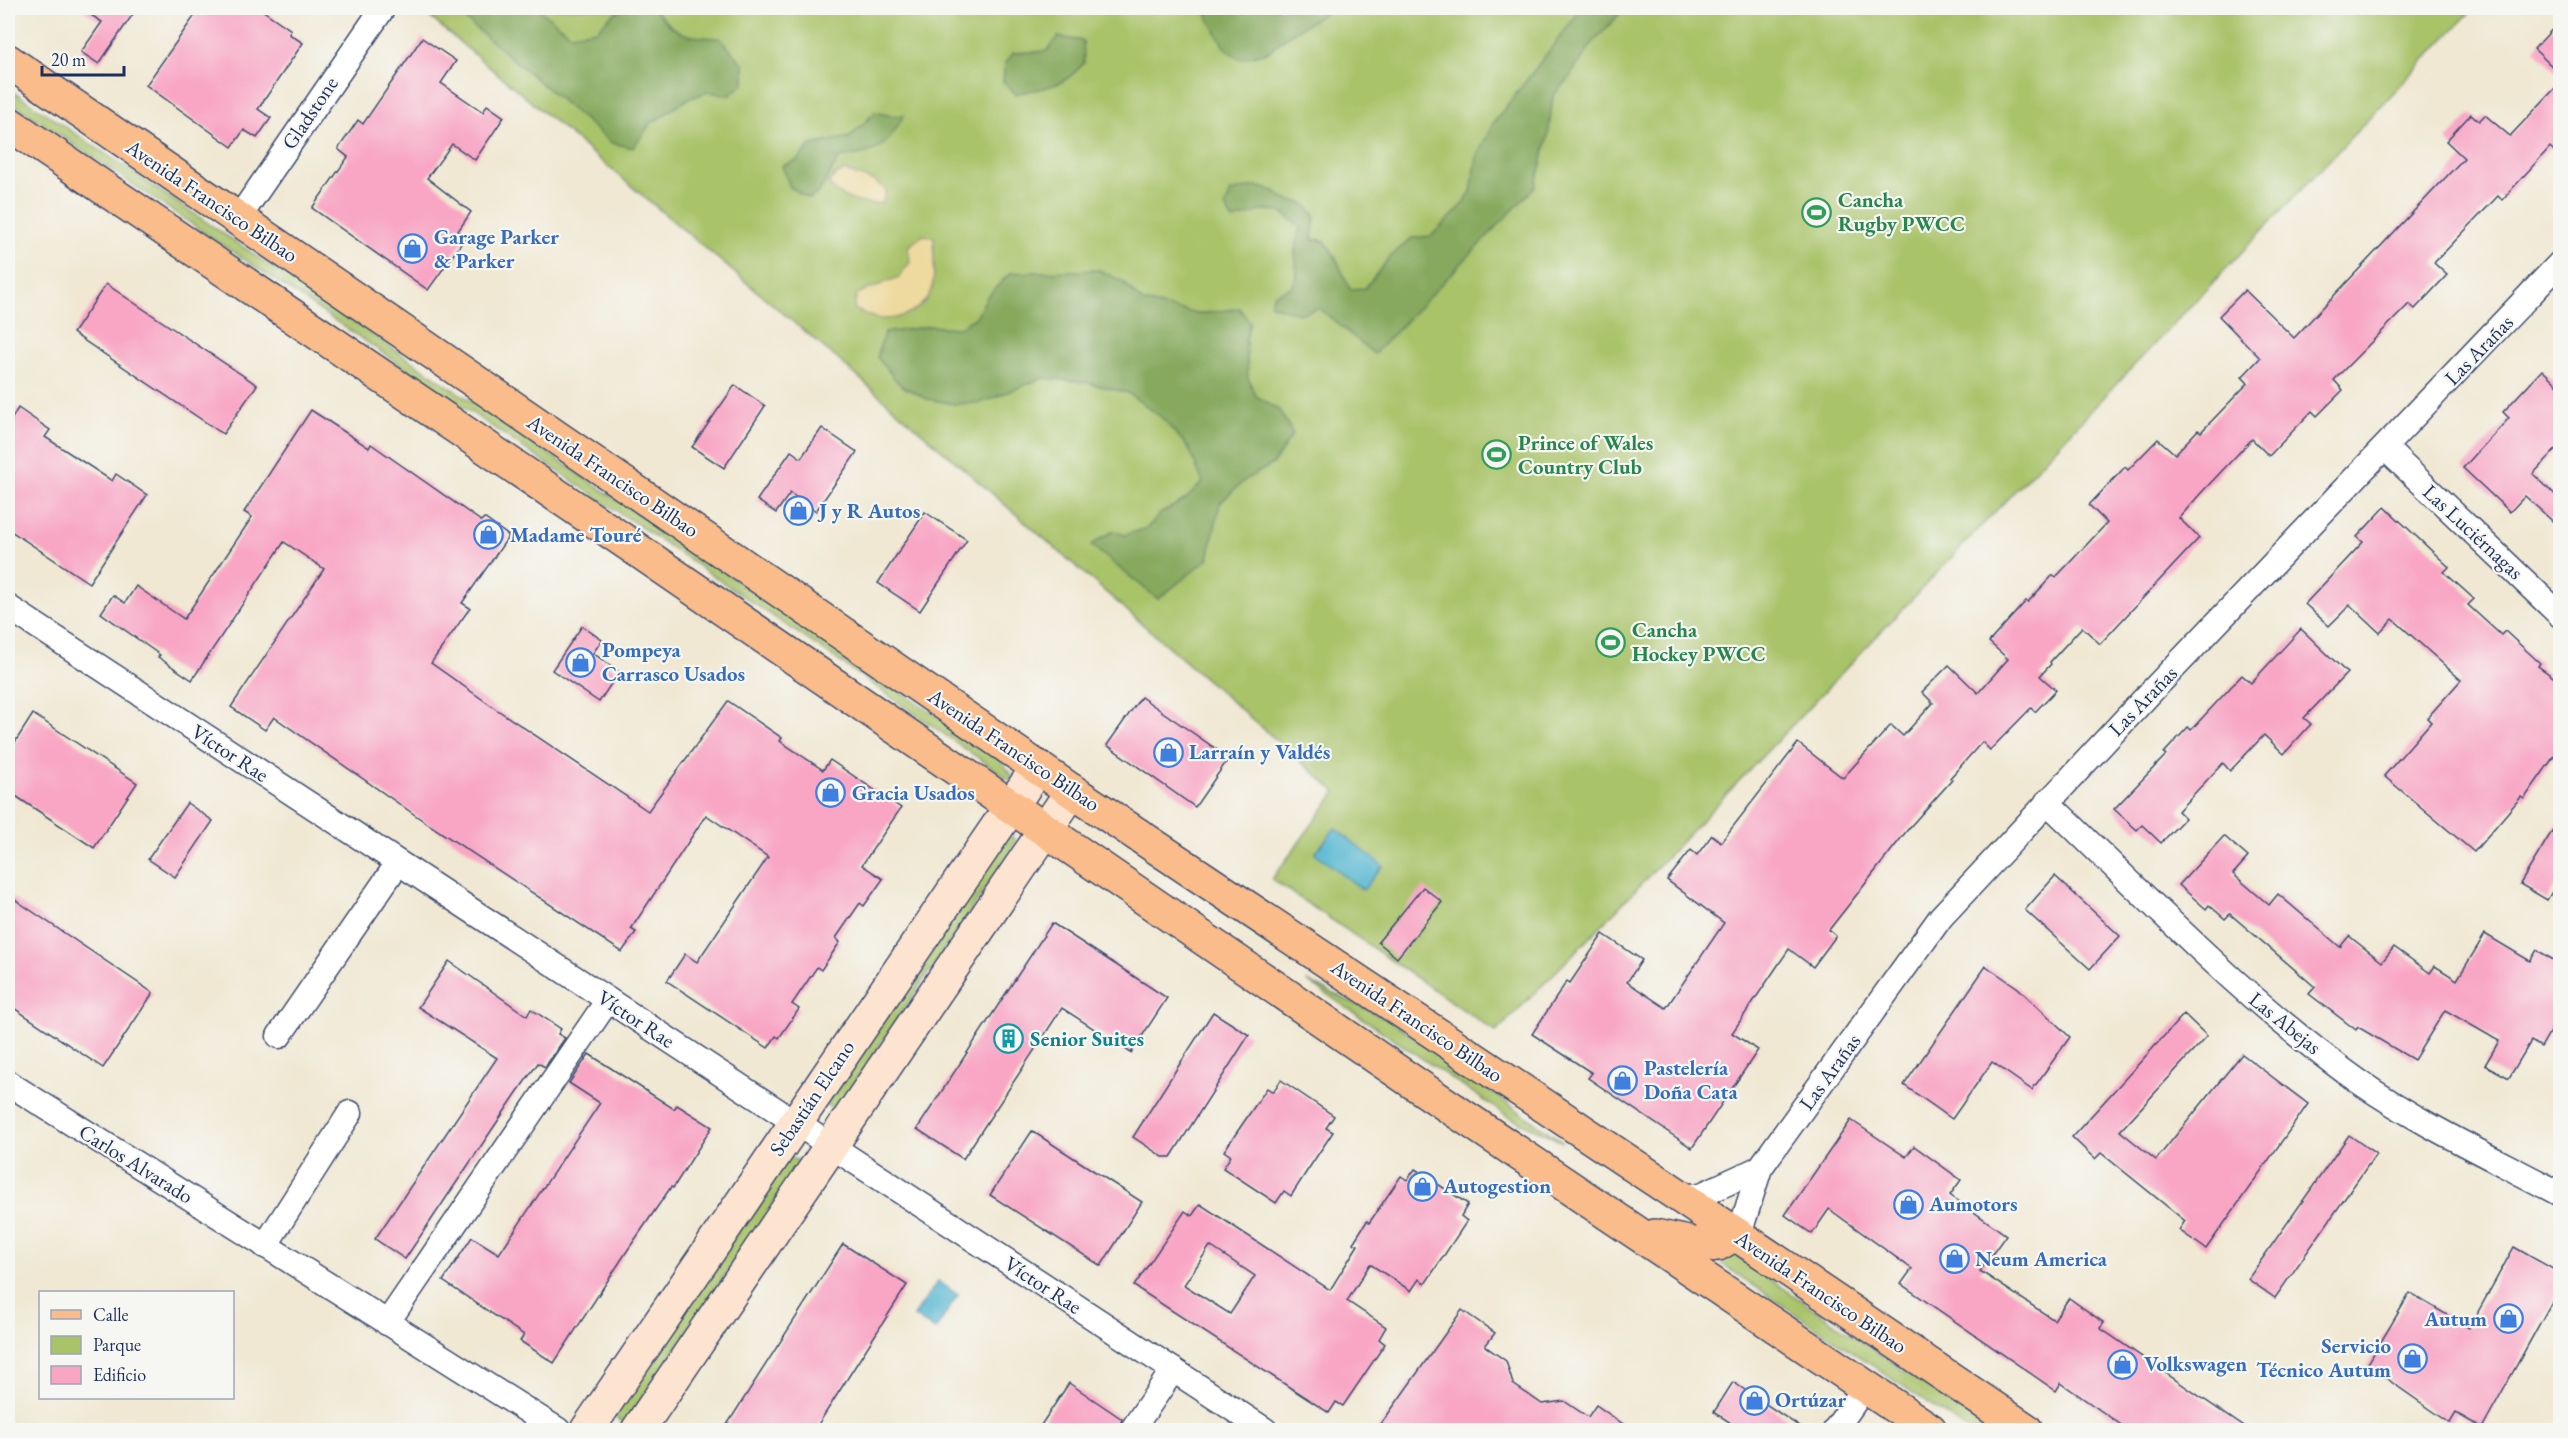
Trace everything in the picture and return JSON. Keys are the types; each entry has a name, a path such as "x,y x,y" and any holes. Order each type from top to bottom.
{"main road":[{"name":"Avenida Francisco Bilbao","path":"8,61 1072,790 1681,1197 2025,1431"},
{"path":"8,123 1044,831 1930,1431"},
{"path":"1632,1230 1703,1246 1718,1244 1735,1234"}],"street":[{"name":"Gladstone","path":"238,219 383,8"},
{"name":"Las Arañas","path":"1735,1234 1743,1221 1760,1168 1941,917 2047,802 2560,263"},
{"name":"Las Luciérnagas","path":"2385,448 2560,615"},
{"name":"Víctor Rae","path":"8,607 1265,1431"},
{"name":"Sebastián Elcano","path":"587,1431 1038,766"},
{"name":"Sebastián Elcano","path":"638,1431 1072,790"},
{"name":"Las Abejas","path":"2047,802 2215,964 2265,1008 2357,1080 2398,1107 2560,1194"},
{"path":"279,1036 398,863"},
{"path":"387,1323 608,1000"},
{"name":"Carlos Alvarado","path":"8,1083 558,1431"},
{"path":"265,1246 350,1113"},
{"name":"Las Arañas","path":"1681,1197 1701,1195 1760,1168"},
{"path":"1132,1431 1173,1370"},
{"path":"1835,1431 1865,1387"}],"green space":[{"name":"Prince of Wales Country Club","path":"419,8 2474,8 1602,925 1496,1032 1272,879 1336,792 828,351"},
{"path":"452,8 537,8 571,34 597,30 616,12 629,8 655,10 670,25 683,33 691,36 720,38 744,65 744,83 730,95 707,92 688,99 650,124 633,148 612,143"},
{"path":"1203,8 1327,8 1326,12 1286,37 1268,52 1239,59 1224,47"},
{"path":"1582,8 1625,8 1591,45 1567,81 1553,96 1548,137 1535,187 1374,354 1319,308 1299,314 1270,304 1273,295 1293,286 1297,276 1295,251 1300,227 1283,214 1268,210 1233,220 1225,207 1231,192 1256,186 1274,191 1286,200 1303,203 1315,215 1312,239 1325,241 1336,258 1350,289 1365,288 1391,256 1412,238 1431,236 1458,210 1471,192 1477,156 1492,125"},
{"path":"1058,37 1083,41 1084,63 1061,83 1015,94 1003,81 1005,64 1013,53 1047,51"},
{"path":"8,88 1000,759 1013,777 1010,780 829,654 8,100"},
{"path":"875,112 892,116 904,115 885,143 864,154 839,158 819,192 809,199 790,187 782,166 797,160 811,145 850,137"},
{"path":"1099,270 1122,281 1143,302 1200,314 1239,308 1250,322 1246,339 1248,378 1256,396 1279,410 1293,434 1273,464 1245,480 1220,503 1208,559 1158,599 1091,545 1113,531 1125,535 1147,528 1161,513 1186,499 1203,482 1188,447 1161,417 1128,393 1084,382 1043,378 980,403 955,404 927,399 900,385 877,357 884,333 930,326 959,328 976,317 987,297 1010,273"},
{"path":"1007,836 1013,837 1014,846 837,1108 827,1106 827,1100"},
{"path":"1307,981 1389,1020 1563,1142 1509,1117"},
{"path":"788,1157 797,1160 799,1165 625,1424 611,1414"},
{"path":"1728,1250 1990,1430 1968,1430 1710,1256"}],"sand":[{"path":"845,171 874,181 886,190 882,203 852,200 833,189 828,183 835,175"},
{"path":"923,235 934,237 933,282 929,296 924,302 911,312 888,319 873,317 854,309 857,294 899,277 910,262 908,247"}],"water":[{"path":"1335,828 1383,866 1363,890 1315,853"},
{"path":"938,1281 958,1295 935,1330 914,1316"}],"building":[{"path":"80,8 137,8 99,64 81,52 102,22"},
{"path":"200,8 259,8 291,30 289,34 303,43 258,109 271,118 257,138 244,130 232,147 146,85"},
{"path":"2560,21 2560,74 2534,49"},
{"path":"422,38 456,61 441,83 483,112 487,105 504,117 475,160 452,144 427,178 471,212 458,231 466,237 428,290 312,208 348,157 338,149 358,120 363,124"},
{"path":"2560,83 2560,157 2550,147 2502,200 2498,196 2434,263 2447,275 2415,309 2409,304 2334,380 2343,390 2317,416 2312,411 2269,456 2252,439 2201,493 2179,518 2199,538 2100,644 2082,627 2050,662 2051,664 2040,676 2056,690 2035,712 2031,708 1990,750 1982,742 1950,778 1952,780 1909,828 1829,930 1836,936 1813,967 1789,949 1732,1033 1758,1050 1692,1148 1588,1078 1592,1073 1532,1034 1567,981 1570,983 1603,934 1642,960 1627,982 1666,1008 1724,923 1667,880 1691,850 1697,855 1712,835 1721,842 1798,743 1843,778 1891,725 1903,736 1933,703 1922,692 1949,665 1978,693 2008,659 1989,642 2026,601 2028,602 2053,575 2056,577 2107,523 2089,505 2125,467 2128,470 2158,439 2175,454 2198,430 2201,432 2248,383 2242,377 2260,358 2219,316 2245,290 2294,338 2464,158 2446,141 2471,114 2479,121 2485,115 2510,136"},
{"path":"106,284 257,385 223,434 73,333"},
{"path":"2542,370 2560,387 2560,445 2533,474 2560,499 2560,528 2525,496 2510,512 2463,468 2509,418 2503,412"},
{"path":"735,385 765,406 724,468 692,447"},
{"path":"18,408 50,430 45,437 112,481 116,474 147,495 89,583 8,529 8,425"},
{"path":"311,410 369,448 371,444 481,521 484,518 509,536 462,603 470,608 431,663 496,709 648,811 728,701 782,738 780,741 823,770 830,760 901,808 862,865 883,879 864,906 860,903 836,938 840,942 821,970 817,967 792,1004 799,1009 779,1038 776,1036 768,1048 667,981 685,954 697,962 768,857 706,815 631,929 636,932 622,952 428,824 274,717 265,730 231,707 324,569 284,542 192,680 101,613 113,595 125,603 136,586 184,619 252,517 244,512"},
{"path":"822,428 857,452 816,511 790,493 776,513 757,500 791,451 801,458"},
{"path":"2385,507 2449,567 2444,572 2474,599 2468,605 2501,635 2505,631 2540,663 2538,666 2560,682 2560,748 2524,799 2521,797 2474,852 2384,776 2431,722 2427,718 2461,680 2393,619 2380,633 2350,605 2329,626 2305,604 2363,542 2357,537"},
{"path":"925,512 967,540 920,611 878,583"},
{"name":"Pompeya Carrasco Usados","path":"582,626 602,640 593,653 619,672 599,702 552,670"},
{"path":"2301,629 2347,673 2304,718 2311,724 2284,754 2264,735 2230,771 2223,763 2178,811 2185,818 2161,843 2142,825 2137,830 2114,809 2166,755 2164,753 2188,727 2191,730 2242,675 2251,683"},
{"name":"Larraín y Valdés","path":"1141,697 1229,758 1195,807 1107,745"},
{"path":"33,714 137,783 94,848 8,791 8,753"},
{"path":"187,803 213,821 175,877 148,859"},
{"path":"2560,818 2560,879 2547,900 2520,884"},
{"path":"2224,836 2248,857 2233,874 2269,905 2278,894 2340,947 2349,936 2382,962 2394,947 2430,973 2435,966 2457,980 2485,934 2530,961 2537,950 2560,964 2560,1014 2541,1047 2531,1041 2509,1078 2485,1065 2499,1041 2445,1010 2414,1060 2358,1027 2356,1030 2309,994 2315,987 2230,914 2225,919 2209,905 2206,909 2179,885"},
{"path":"2055,876 2120,936 2090,969 2025,910"},
{"path":"1423,887 1442,902 1397,958 1378,942"},
{"path":"8,895 153,993 103,1068 8,1004"},
{"name":"Senior Suites","path":"1052,923 1167,998 1131,1053 1062,1008 963,1159 917,1129"},
{"path":"449,961 527,1016 531,1009 561,1029 558,1034 565,1038 545,1067 538,1063 405,1259 375,1239 497,1058 418,1007"},
{"path":"1986,966 2018,988 2070,1037 2032,1090 1992,1062 1952,1119 1904,1085"},
{"path":"1213,1012 1249,1035 1171,1157 1163,1157 1133,1137"},
{"path":"2184,1014 2207,1036 2120,1131 2156,1160 2242,1054 2308,1104 2206,1249 2179,1230 2185,1221 2101,1153 2095,1159 2072,1137"},
{"path":"589,1054 674,1109 677,1105 712,1127 554,1363 520,1341 524,1335 443,1281 472,1237 499,1254 600,1103 569,1083"},
{"path":"1281,1080 1334,1116 1326,1128 1333,1132 1291,1196 1284,1191 1276,1203 1223,1168 1231,1156 1224,1151 1267,1088 1273,1092"},
{"path":"1851,1120 1906,1157 1914,1146 1961,1180 1950,1195 2006,1235 1980,1271 2054,1320 2069,1298 2104,1323 2100,1328 2250,1431 2130,1431 2061,1383 2056,1391 1901,1284 1912,1269 1829,1209 1812,1234 1785,1215"},
{"path":"1032,1131 1142,1202 1101,1266 990,1195"},
{"path":"2349,1135 2376,1154 2275,1298 2248,1279"},
{"path":"1415,1169 1468,1204 1461,1216 1467,1221 1425,1284 1419,1279 1411,1291 1370,1264 1347,1301 1386,1327 1379,1339 1385,1344 1343,1406 1336,1402 1329,1413 1134,1286 1185,1211 1192,1216 1200,1204 1330,1290 1358,1245 1353,1243 1367,1221 1369,1223 1401,1176 1407,1180","holes":["1210,1246 1255,1276 1230,1314 1184,1285"]},
{"path":"843,1244 907,1285 814,1431 723,1431"},
{"name":"Autum","path":"2514,1247 2560,1273 2560,1287 2482,1428 2456,1413 2450,1423 2367,1365 2410,1293 2469,1328"},
{"path":"1462,1310 1495,1333 1485,1346 1506,1361 1513,1384 1542,1404 1564,1401 1588,1417 1596,1405 1633,1431 1376,1431"},
{"path":"1733,1382 1806,1431 1743,1431 1714,1412"},
{"path":"1069,1383 1122,1419 1118,1431 1037,1431"}],"place":[{"name":"Cancha Rugby PWCC","path":"1817,212"},
{"name":"Garage Parker & Parker","path":"413,249"},
{"name":"Prince of Wales Country Club","path":"1497,455"},
{"name":"J y R Autos","path":"798,511"},
{"name":"Madame Touré","path":"489,535"},
{"name":"Cancha Hockey PWCC","path":"1611,642"},
{"name":"Pompeya Carrasco Usados","path":"581,662"},
{"name":"Larraín y Valdés","path":"1168,752"},
{"name":"Gracia Usados","path":"831,793"},
{"name":"Senior Suites","path":"1009,1039"},
{"name":"Pastelería Doña Cata","path":"1623,1080"},
{"name":"Autogestion","path":"1422,1186"},
{"name":"Aumotors","path":"1908,1204"},
{"name":"Neum America","path":"1954,1259"},
{"name":"Autum","path":"2508,1319"},
{"name":"Servicio Técnico Autum","path":"2412,1358"},
{"name":"Volkswagen","path":"2123,1364"},
{"name":"Ortúzar","path":"1754,1400"}]}
